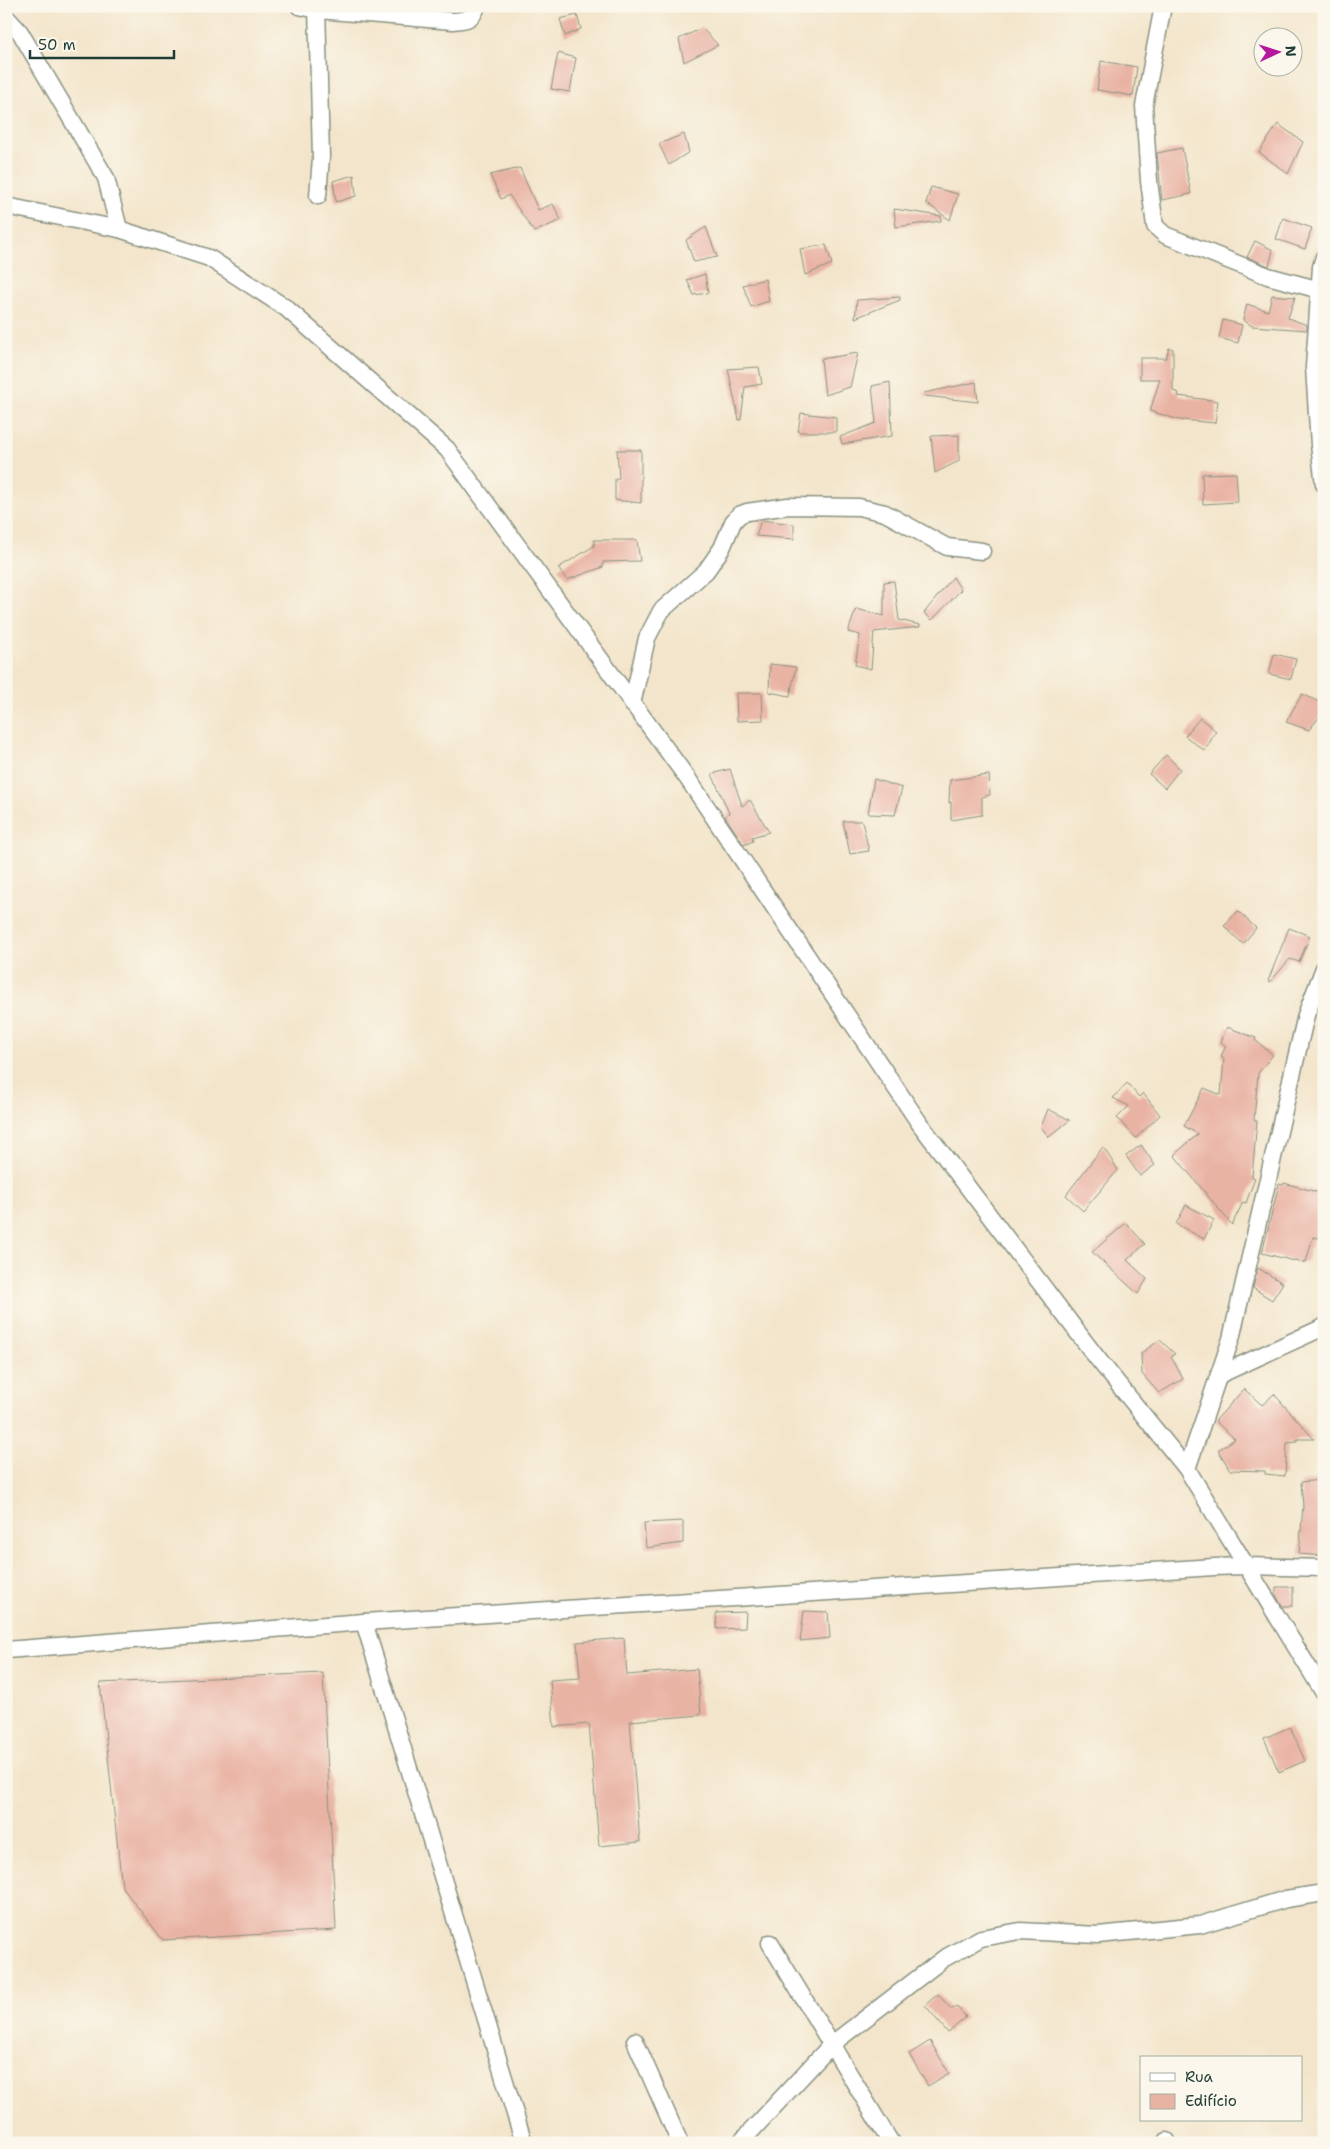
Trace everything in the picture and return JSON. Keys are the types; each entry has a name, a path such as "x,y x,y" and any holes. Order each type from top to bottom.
{"street":[{"path":"299,6 452,21 468,20 475,14 477,6"},
{"path":"1163,6 1144,106 1149,181 1155,226 1165,235 1268,276 1320,290"},
{"path":"317,8 321,157 318,196"},
{"path":"6,17 20,32 106,178 119,229"},
{"path":"6,206 119,229 209,258 286,308 447,449 688,779 920,1124 1096,1358 1187,1469 1244,1566 1324,1693"},
{"path":"1323,264 1314,366 1319,445 1324,484"},
{"path":"632,704 647,638 661,611 706,571 722,548 733,522 739,515 747,512 788,506 860,507 885,513 947,547 982,552"},
{"path":"1187,1469 1232,1339 1306,1015 1324,968"},
{"path":"1219,1375 1324,1328"},
{"path":"6,1650 364,1622 1244,1566 1324,1568"},
{"path":"364,1622 524,2143"},
{"path":"740,2143 832,2044 943,1959 981,1938 1020,1931 1098,1935 1200,1925 1286,1899 1324,1893"},
{"path":"770,1943 891,2143"},
{"path":"635,2041 680,2143"}],"building":[{"path":"577,15 581,29 565,36 560,19"},
{"path":"702,28 718,45 684,62 679,39"},
{"path":"558,53 576,58 570,92 551,89"},
{"path":"1101,61 1137,67 1133,96 1097,90"},
{"path":"1278,124 1303,142 1288,174 1259,152"},
{"path":"684,134 689,152 669,165 659,144"},
{"path":"1182,148 1191,194 1162,200 1157,153"},
{"path":"520,168 538,210 553,204 561,220 534,232 509,195 501,199 490,175"},
{"path":"354,175 356,196 336,202 333,181"},
{"path":"931,187 958,194 950,220 926,203"},
{"path":"894,209 941,216 941,221 896,227"},
{"path":"1283,218 1312,228 1305,249 1276,239"},
{"path":"706,227 717,257 694,262 686,240"},
{"path":"1255,241 1273,250 1269,266 1247,257"},
{"path":"826,245 832,264 805,275 800,249"},
{"path":"705,274 708,293 694,295 687,280"},
{"path":"765,279 769,301 751,307 743,285"},
{"path":"1272,295 1295,297 1288,318 1307,325 1307,330 1252,326 1243,320 1247,304 1268,311"},
{"path":"900,297 900,300 855,318 857,300"},
{"path":"1223,320 1242,325 1238,343 1219,338"},
{"path":"1169,348 1173,349 1173,391 1179,393 1178,396 1218,401 1215,423 1183,421 1150,411 1160,379 1140,379 1140,358 1166,358"},
{"path":"858,353 850,387 825,395 821,359"},
{"path":"759,367 762,384 745,387 741,420 739,420 728,369"},
{"path":"890,382 892,436 842,444 840,437 876,423 872,386"},
{"path":"976,382 978,402 925,396 924,393"},
{"path":"801,413 836,417 836,432 798,432"},
{"path":"959,435 959,461 935,473 931,436"},
{"path":"617,450 641,450 641,503 615,500 615,479 619,479"},
{"path":"1236,473 1238,502 1203,504 1202,474"},
{"path":"761,520 794,524 794,539 756,536"},
{"path":"594,540 637,540 640,561 603,562 603,567 567,580 558,568 594,546"},
{"path":"953,577 961,590 932,620 924,613"},
{"path":"894,581 899,620 920,625 920,627 874,632 871,669 855,665 860,635 848,632 856,609 884,616 884,582"},
{"path":"1274,654 1296,659 1291,679 1269,674"},
{"path":"770,664 796,667 790,696 769,692"},
{"path":"736,693 762,693 763,720 737,721"},
{"path":"1302,694 1324,704 1324,711 1309,730 1286,722"},
{"path":"1200,718 1216,731 1205,751 1185,736"},
{"path":"1166,755 1180,769 1165,788 1149,774"},
{"path":"730,769 742,806 750,800 769,832 752,837 753,841 744,845 725,816 729,813 712,774"},
{"path":"989,775 990,795 982,797 982,815 951,820 951,802 949,803 950,780"},
{"path":"874,779 902,788 895,815 868,814"},
{"path":"843,821 862,821 869,851 850,854"},
{"path":"1238,911 1256,928 1243,944 1224,926"},
{"path":"1289,928 1310,936 1299,962 1290,959 1270,982 1268,981"},
{"path":"1227,1027 1256,1038 1255,1040 1273,1055 1258,1073 1254,1120 1257,1121 1252,1177 1255,1178 1246,1203 1243,1202 1232,1225 1174,1155 1198,1134 1184,1126 1204,1088 1221,1095 1224,1058 1221,1056 1226,1046 1221,1042"},
{"path":"1127,1083 1139,1097 1143,1093 1160,1115 1136,1138 1117,1118 1129,1106 1113,1098"},
{"path":"1048,1109 1070,1120 1049,1137 1041,1127"},
{"path":"1141,1145 1155,1165 1140,1176 1126,1156"},
{"path":"1103,1147 1118,1170 1083,1211 1066,1195"},
{"path":"1284,1183 1324,1194 1324,1239 1313,1237 1306,1262 1303,1261 1303,1263 1262,1253 1279,1184 1283,1185"},
{"path":"1186,1205 1214,1220 1204,1239 1176,1224"},
{"path":"1126,1223 1145,1244 1127,1260 1147,1279 1138,1294 1092,1252"},
{"path":"1258,1268 1283,1283 1272,1300 1253,1288"},
{"path":"1160,1340 1175,1354 1171,1356 1183,1379 1159,1393 1142,1374 1141,1353"},
{"path":"1244,1389 1262,1405 1274,1394 1314,1439 1297,1439 1297,1442 1287,1443 1285,1476 1265,1474 1265,1471 1230,1470 1218,1450 1235,1439 1215,1421"},
{"path":"1321,1480 1324,1556 1299,1554 1303,1506 1301,1482"},
{"path":"683,1521 683,1543 646,1548 644,1523"},
{"path":"1276,1587 1293,1587 1293,1606 1282,1606 1276,1595"},
{"path":"804,1611 828,1612 830,1638 800,1641"},
{"path":"746,1612 745,1628 717,1629 716,1613"},
{"path":"624,1638 627,1675 697,1669 701,1715 630,1721 640,1842 599,1846 589,1724 554,1727 550,1680 580,1678 577,1642"},
{"path":"323,1673 336,1930 163,1940 122,1887 100,1683"},
{"path":"1290,1727 1305,1761 1279,1772 1264,1738"},
{"path":"938,1994 951,2009 957,2007 966,2017 948,2033 925,2005"},
{"path":"930,2041 949,2073 928,2086 909,2054"}]}
